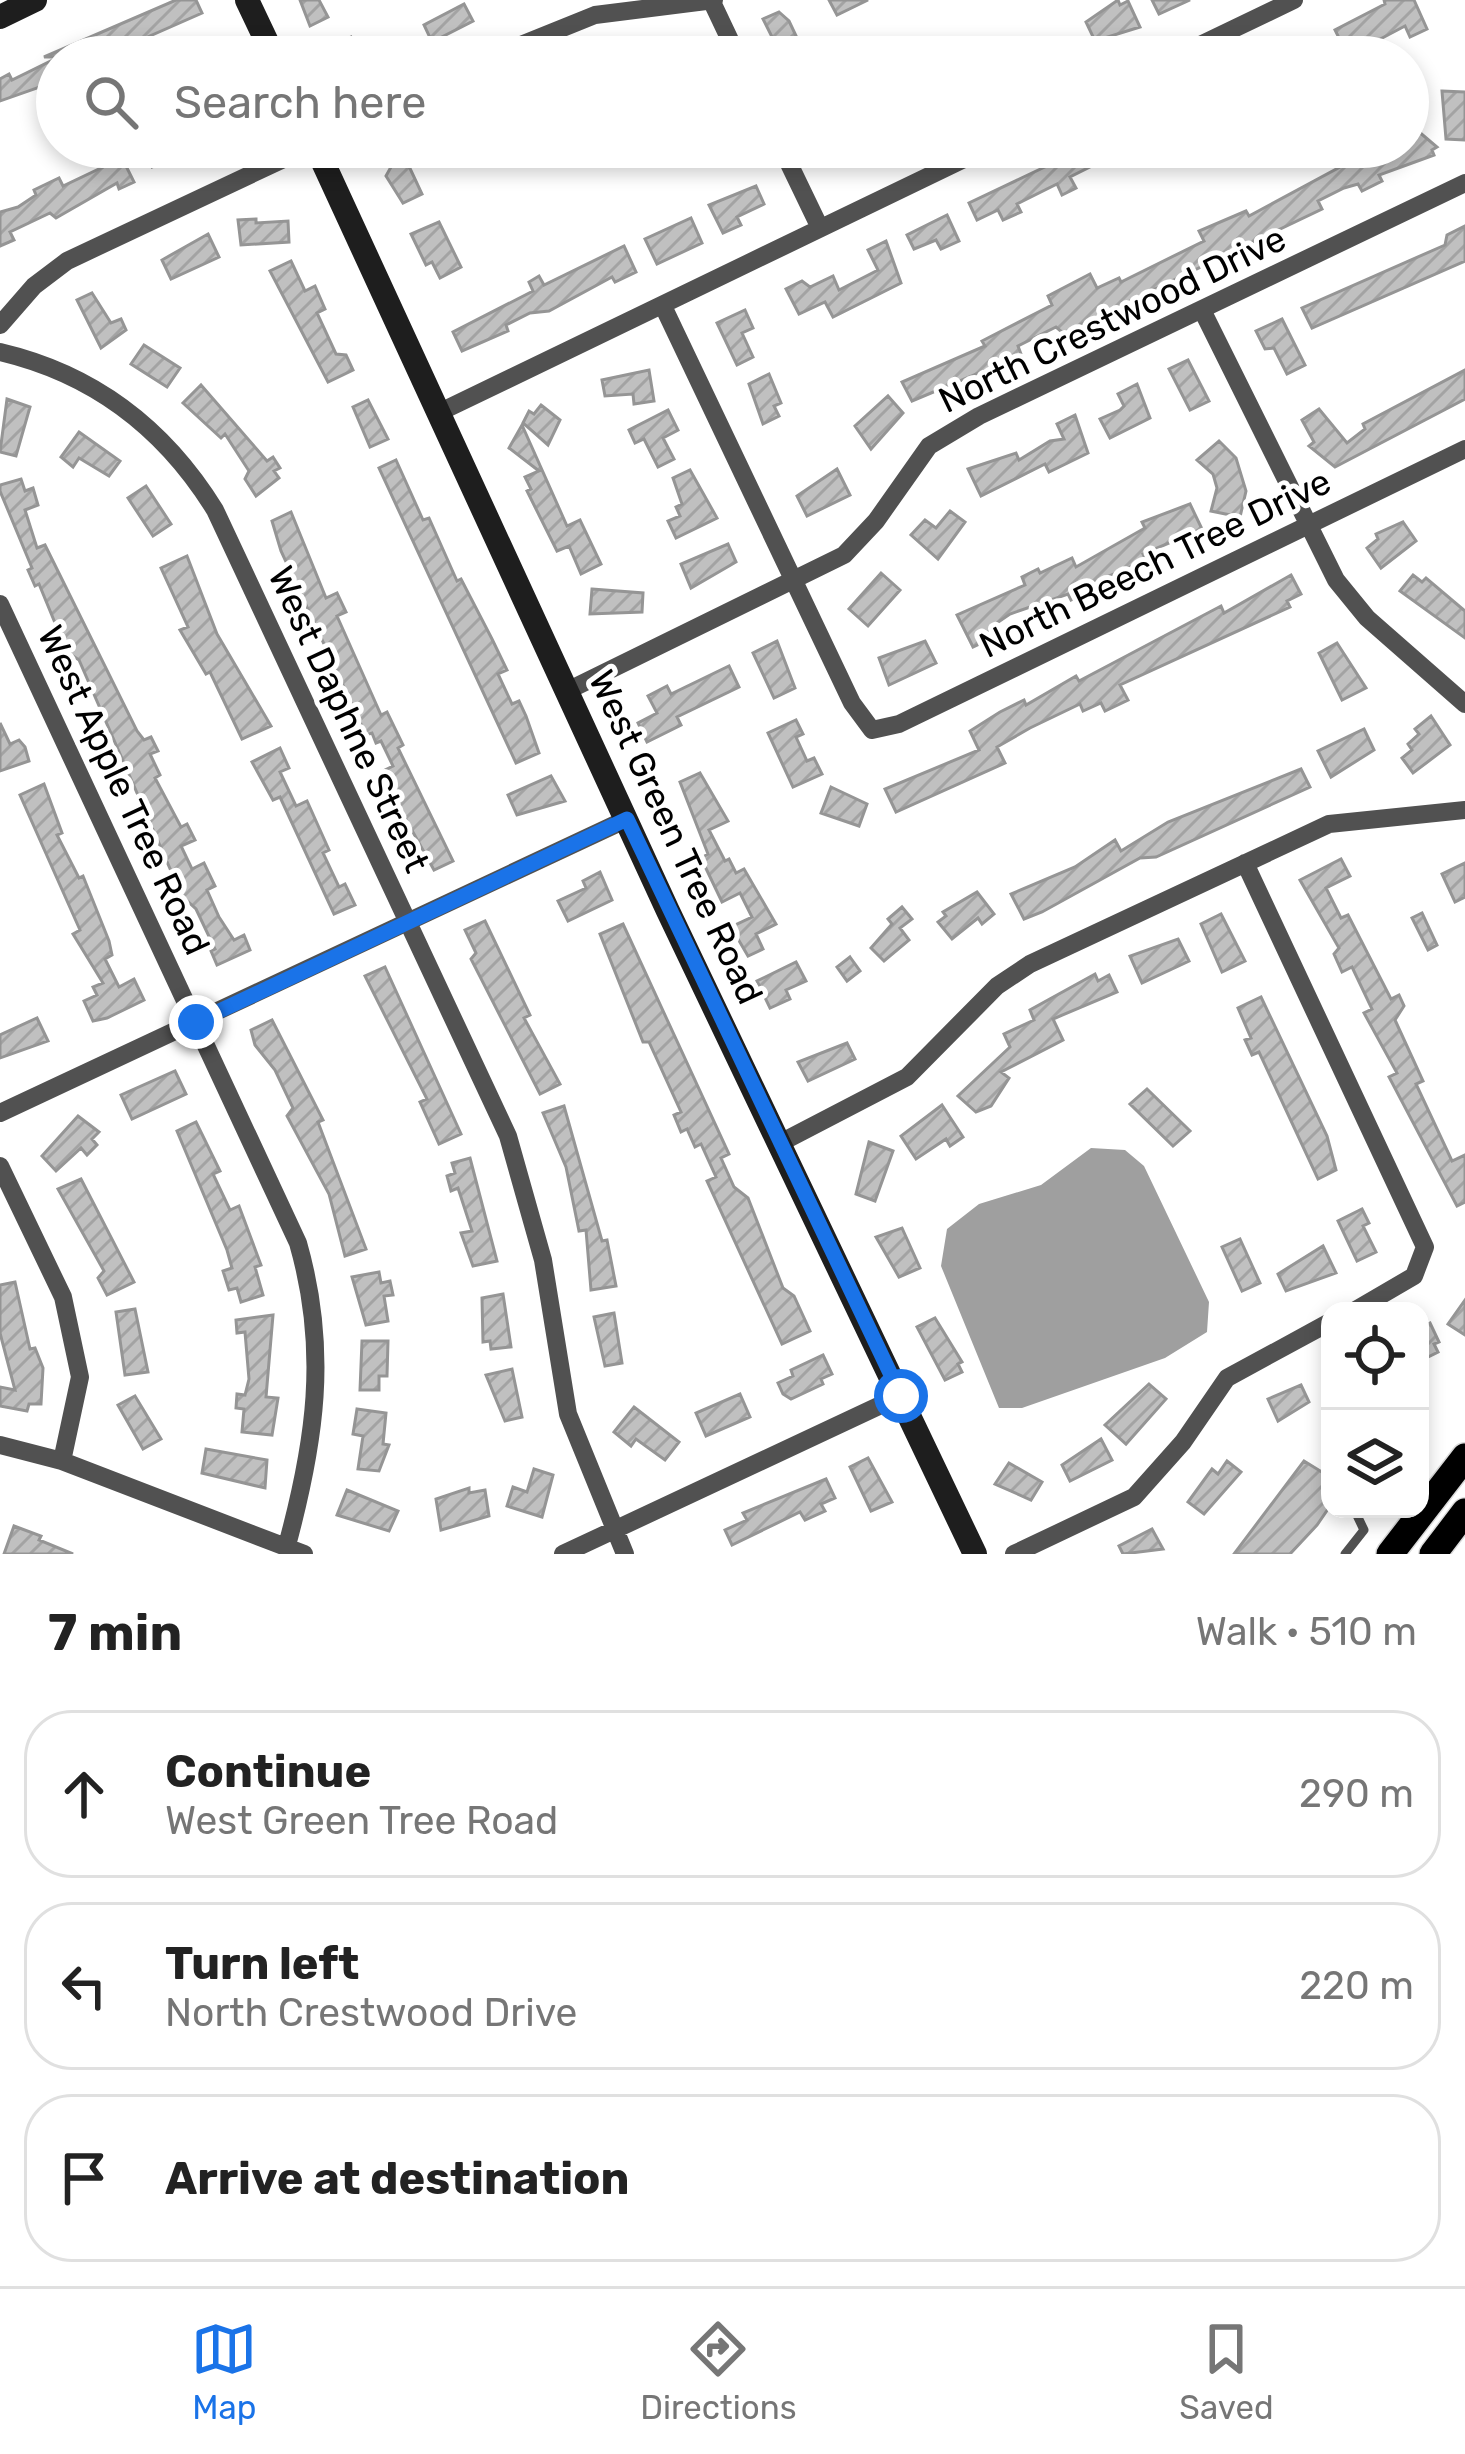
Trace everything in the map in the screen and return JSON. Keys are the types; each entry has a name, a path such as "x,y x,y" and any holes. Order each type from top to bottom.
{"main road":[{"path":"1390,1554 1465,1456"},
{"path":"1433,1554 1465,1512"}],"street":[{"path":"0,17 35,0"},
{"path":"247,0 264,36"},
{"path":"544,36 596,15 712,0 728,36"},
{"path":"1219,36 1294,0"},
{"path":"0,325 34,286 67,261 267,168"},
{"name":"West Green Tree Road","path":"322,168 975,1554"},
{"path":"791,168 820,228"},
{"path":"440,412 945,168"},
{"name":"North Crestwood Drive","path":"569,690 844,555 876,521 929,446 979,416 1465,183"},
{"path":"663,306 794,582"},
{"path":"1203,312 1306,527 1367,619 1465,704"},
{"name":"West Daphne Street","path":"0,352 102,392 160,436 215,510 520,1170 543,1260 568,1414 625,1554"},
{"name":"North Beech Tree Drive","path":"794,582 852,703 872,730 899,724 1465,449"},
{"name":"West Apple Tree Road","path":"0,604 285,1211 314,1308 319,1376 314,1443 295,1551"},
{"path":"782,1142 907,1077 1010,975 1341,821 1418,819 1465,810"},
{"path":"0,1113 627,819"},
{"path":"1246,863 1425,1246 1414,1276 1369,1302"},
{"path":"0,1166 63,1297 80,1377 62,1461"},
{"path":"1015,1554 1135,1497 1184,1442 1227,1378 1321,1327"},
{"path":"563,1554 901,1396"},
{"path":"0,1445 62,1461 295,1551"}],"lane":[{"path":"1345,1554 1364,1530 1358,1518"}],"shaded area":[{"path":"1091,1148 1125,1150 1144,1166 1209,1302 1207,1332 1165,1358 1022,1408 999,1408 941,1266 947,1229 979,1204 1041,1185"}],"building":[{"path":"176,0 196,0 202,13 150,36 93,36"},
{"path":"300,0 319,0 328,17 310,26"},
{"path":"829,0 868,0 837,15"},
{"path":"1118,0 1120,5 1128,1 1140,27 1093,36 1086,22"},
{"path":"1152,0 1190,0 1159,14"},
{"path":"1384,0 1414,0 1427,29 1412,36 1405,26 1386,36 1338,36 1335,30 1385,4"},
{"path":"464,4 473,21 444,36 429,36 424,25"},
{"path":"779,12 796,36 772,36 763,19"},
{"path":"36,68 36,88 0,101 0,79 9,74 12,80"},
{"path":"1442,91 1465,92 1465,140 1446,139"},
{"path":"101,168 127,168 134,182 119,189 117,183 56,218 50,213 10,232 14,240 0,246 0,212 18,207 36,195 34,190 59,178 63,186"},
{"path":"390,168 410,168 422,194 403,203 386,176"},
{"path":"1043,168 1088,168 1070,177 1076,188 1062,195 1057,184 1017,204 1021,212 1003,220 998,210 977,220 969,203"},
{"path":"1338,168 1398,168 1379,175 1382,181 1362,191 1358,184 1344,188 1318,201 1322,209 1063,333 1056,327 1018,346 1021,354 1010,360 912,401 902,382 985,346 982,341 1052,305 1048,296 1090,274 1097,288 1119,278 1121,282 1204,241 1199,231 1246,211 1249,216"},
{"path":"756,186 764,204 737,217 741,225 723,233 709,205"},
{"path":"947,215 959,241 941,249 936,240 914,249 907,235"},
{"path":"691,218 702,243 657,264 645,239"},
{"path":"256,219 256,223 288,221 289,242 241,245 238,220"},
{"path":"439,222 461,267 440,278 432,262 426,265 411,234"},
{"path":"1465,226 1465,261 1312,328 1302,308 1445,245 1447,235"},
{"path":"208,234 219,257 171,279 162,260"},
{"path":"886,241 901,283 833,317 825,302 799,314 786,289 802,281 810,287 833,276 839,290 878,270 868,250"},
{"path":"624,246 636,272 615,282 612,277 549,311 530,313 506,325 508,331 462,351 453,332 533,291 529,282 539,276 544,285"},
{"path":"291,261 305,291 315,286 325,309 317,313 336,354 346,355 353,370 328,382 270,271"},
{"path":"92,293 111,323 121,319 126,330 101,348 77,300"},
{"path":"745,310 753,328 742,333 753,357 737,365 717,323"},
{"path":"1282,319 1305,365 1287,374 1274,348 1265,349 1256,331"},
{"path":"144,345 180,368 167,387 131,364"},
{"path":"1188,360 1209,401 1190,410 1169,369"},
{"path":"649,370 654,401 634,404 633,394 605,396 602,380"},
{"path":"1465,370 1465,399 1335,467 1309,446 1314,442 1302,420 1319,409 1347,443 1365,429 1363,424"},
{"path":"769,374 781,403 774,406 779,416 763,424 749,384"},
{"path":"1137,384 1150,418 1110,438 1100,419 1120,410 1124,406 1118,394"},
{"path":"201,385 267,461 273,457 280,468 274,471 279,478 256,496 245,479 249,471 225,434 221,438 183,403"},
{"path":"888,396 903,413 871,449 855,426"},
{"path":"7,399 30,407 16,456 0,452"},
{"path":"368,400 388,439 370,447 353,407"},
{"path":"541,405 560,420 548,445 523,423 529,411 534,414"},
{"path":"668,410 678,430 663,438 674,459 658,467 644,439 635,443 629,430"},
{"path":"1075,415 1088,453 1049,472 1045,464 981,496 968,469 1016,453 1019,460 1050,441 1064,439 1057,424"},
{"path":"522,425 567,526 580,520 601,564 581,574 569,546 557,551 527,491 531,489 525,477 539,471 509,448"},
{"path":"79,432 120,461 109,476 79,458 73,467 61,457"},
{"path":"1219,441 1236,458 1246,491 1240,517 1211,511 1217,488 1213,474 1197,460"},
{"path":"396,460 423,520 429,518 457,581 461,579 492,639 507,670 498,674 512,704 519,701 539,753 516,763 379,468"},
{"path":"837,469 850,495 807,516 797,496"},
{"path":"690,470 717,518 676,538 668,521 680,516 676,507 682,504 673,478"},
{"path":"21,479 25,491 33,488 38,505 25,510 37,548 45,545 137,731 144,740 151,737 158,751 150,754 160,775 155,778 181,827 187,824 195,840 181,846 192,869 204,863 215,886 207,890 219,917 234,940 244,935 250,950 217,965 211,951 215,949 196,909 182,896 79,660 67,652 39,584 35,586 28,570 32,568 0,491 0,485"},
{"path":"146,486 171,524 153,536 128,498"},
{"path":"1190,504 1202,529 1143,554 1146,560 1086,586 1088,592 1071,600 1068,594 1010,614 991,627 992,638 973,647 957,615 1025,585 1022,577 1038,569 1040,573 1072,558 1076,567 1145,528 1142,522"},
{"path":"950,511 965,522 938,559 911,535 925,520 936,528"},
{"path":"291,512 326,598 337,593 346,612 337,616 381,715 387,712 403,745 398,748 453,861 434,870 394,798 385,770 393,766 381,741 376,743 372,733 366,735 281,551 272,521"},
{"path":"1403,522 1416,541 1381,568 1367,548 1378,539 1376,534"},
{"path":"728,544 736,562 691,588 681,564"},
{"path":"187,556 217,634 271,726 242,739 210,672 206,674 180,630 188,627 161,568"},
{"path":"881,573 900,590 868,626 849,609"},
{"path":"1291,575 1301,594 1287,601 1290,607 1120,685 1128,700 1105,711 1101,703 1083,711 1080,704 1030,728 997,747 1005,763 896,812 885,789 979,750 970,731 1000,712 1024,700 1026,705 1076,676 1079,681 1221,606 1224,613"},
{"path":"1413,575 1422,582 1426,578 1465,611 1465,638 1400,591"},
{"path":"592,589 643,593 642,612 590,614"},
{"path":"777,641 795,688 774,698 753,653"},
{"path":"925,641 936,663 889,685 879,658"},
{"path":"1337,643 1366,688 1342,700 1319,653"},
{"path":"729,666 739,687 677,717 681,725 647,742 638,723 657,713 648,696 667,686 671,694"},
{"path":"1431,716 1450,745 1413,773 1402,758 1412,750 1408,744 1419,734 1415,729"},
{"path":"796,720 803,734 796,737 807,761 814,758 822,774 793,787 768,733"},
{"path":"0,723 10,744 19,740 25,747 29,761 0,771"},
{"path":"1364,729 1374,750 1331,777 1318,751"},
{"path":"280,748 289,768 280,772 296,806 307,801 329,850 323,853 339,887 345,884 355,905 334,914 280,797 273,800 252,762"},
{"path":"1301,769 1310,787 1156,857 1140,858 1042,912 1024,919 1011,894 1075,867 1115,840 1121,851 1168,822"},
{"path":"700,773 728,821 709,830 725,861 729,859 736,873 744,869 776,924 756,934 763,949 748,956 731,927 752,917 740,893 722,902 701,858 708,854 680,782"},
{"path":"551,776 565,801 517,815 508,795"},
{"path":"44,784 62,833 57,835 79,878 83,876 109,941 112,955 105,959 119,987 134,979 144,1000 107,1018 93,1021 84,1001 97,995 93,987 103,983 73,934 80,930 20,795"},
{"path":"831,787 867,804 859,826 821,813"},
{"path":"1341,859 1350,876 1326,888 1341,918 1348,915 1391,999 1399,995 1404,1006 1395,1020 1423,1081 1416,1084 1452,1161 1465,1155 1465,1202 1457,1206 1389,1077 1397,1073 1364,1013 1372,1009 1352,967 1342,972 1334,954 1339,948 1300,880"},
{"path":"1465,863 1465,897 1455,902 1442,874"},
{"path":"600,872 612,900 568,921 558,901 586,888 583,881"},
{"path":"977,892 994,914 982,924 978,918 952,939 938,922 946,916 943,912"},
{"path":"902,907 912,919 900,928 909,940 884,961 871,948 892,924 888,919"},
{"path":"1422,913 1437,945 1428,950 1412,918"},
{"path":"1221,914 1245,961 1222,972 1201,924"},
{"path":"485,921 530,1015 524,1018 560,1084 540,1094 471,959 476,953 465,930"},
{"path":"623,924 729,1154 721,1158 734,1187 748,1198 783,1288 794,1296 810,1331 782,1344 707,1181 716,1177 701,1144 695,1147 687,1129 681,1132 674,1115 681,1112 649,1042 643,1042 600,934"},
{"path":"1178,939 1189,961 1142,983 1130,956"},
{"path":"850,957 860,971 847,981 837,967"},
{"path":"796,962 806,981 786,990 790,999 770,1008 757,981"},
{"path":"385,967 461,1134 439,1144 420,1102 427,1099 365,976"},
{"path":"1095,974 1098,981 1109,975 1117,992 1053,1019 1063,1040 1001,1072 1009,1078 991,1106 976,1112 958,1096 1010,1047 1004,1034 1034,1020 1030,1010"},
{"path":"1261,997 1327,1136 1336,1170 1318,1179 1259,1052 1252,1055 1245,1040 1251,1038 1238,1008"},
{"path":"37,1018 48,1041 0,1058 0,1035"},
{"path":"272,1020 323,1120 318,1122 366,1249 345,1256 329,1194 287,1116 293,1108 275,1070 255,1045 251,1030"},
{"path":"847,1043 855,1059 808,1081 798,1062"},
{"path":"175,1071 186,1094 132,1119 121,1095"},
{"path":"1147,1089 1190,1131 1173,1146 1130,1104"},
{"path":"942,1105 963,1137 950,1146 946,1139 916,1159 901,1136"},
{"path":"564,1106 602,1241 607,1240 616,1286 591,1290 586,1230 579,1231 566,1167 543,1113"},
{"path":"78,1116 99,1132 92,1139 97,1145 87,1155 81,1148 56,1171 42,1156"},
{"path":"196,1122 220,1171 213,1174 230,1210 239,1206 261,1265 255,1267 263,1295 241,1302 237,1288 229,1290 223,1271 232,1268 227,1250 177,1131"},
{"path":"869,1142 893,1151 875,1201 856,1194"},
{"path":"470,1158 497,1261 473,1266 461,1233 472,1231 458,1188 451,1191 447,1176 455,1173 452,1163"},
{"path":"81,1179 134,1282 107,1295 98,1278 104,1271 58,1189"},
{"path":"1362,1209 1369,1223 1363,1226 1376,1252 1357,1261 1338,1221"},
{"path":"902,1228 920,1268 899,1277 876,1237"},
{"path":"1240,1239 1260,1283 1242,1291 1222,1247"},
{"path":"1323,1246 1336,1273 1286,1291 1278,1274"},
{"path":"379,1272 381,1283 390,1281 393,1295 384,1296 388,1321 366,1325 352,1277"},
{"path":"15,1282 30,1349 35,1348 43,1368 41,1404 29,1404 27,1411 0,1406 0,1387 15,1390 0,1333 0,1285"},
{"path":"503,1294 511,1347 491,1349 490,1341 483,1342 482,1298"},
{"path":"1465,1300 1465,1335 1448,1324"},
{"path":"135,1309 148,1372 125,1375 116,1312"},
{"path":"614,1313 622,1363 605,1366 594,1317"},
{"path":"273,1315 266,1397 278,1398 272,1435 242,1432 244,1409 236,1408 237,1394 245,1395 249,1379 245,1332 237,1333 236,1320"},
{"path":"935,1318 962,1362 958,1364 962,1372 945,1380 917,1327"},
{"path":"1429,1324 1439,1342 1434,1344 1438,1352 1429,1356"},
{"path":"362,1341 388,1341 387,1376 379,1376 379,1390 360,1390"},
{"path":"823,1355 832,1374 821,1379 823,1384 791,1399 783,1394 778,1383 793,1376 791,1370"},
{"path":"512,1369 522,1417 505,1421 486,1375"},
{"path":"1149,1384 1166,1399 1126,1444 1105,1425"},
{"path":"1301,1385 1309,1402 1278,1421 1268,1399"},
{"path":"740,1394 750,1417 706,1436 696,1413"},
{"path":"135,1396 161,1439 143,1449 118,1405"},
{"path":"634,1407 679,1442 665,1460 636,1439 631,1446 614,1432"},
{"path":"357,1409 386,1413 383,1444 389,1445 379,1471 358,1469 363,1436 353,1434"},
{"path":"1101,1439 1112,1460 1070,1481 1062,1465"},
{"path":"206,1449 267,1460 265,1488 202,1473"},
{"path":"868,1458 892,1502 871,1511 850,1467"},
{"path":"1227,1461 1241,1472 1204,1514 1188,1502 1212,1469 1218,1474"},
{"path":"1304,1461 1321,1471 1322,1518 1290,1554 1234,1554"},
{"path":"1009,1463 1042,1482 1031,1500 995,1484"},
{"path":"534,1469 553,1475 542,1517 507,1506 513,1487 527,1492"},
{"path":"826,1479 835,1498 821,1504 825,1511 805,1520 800,1512 732,1545 725,1530 747,1520 743,1513"},
{"path":"469,1488 469,1493 485,1490 489,1516 441,1530 436,1499"},
{"path":"347,1490 398,1511 389,1531 337,1515"},
{"path":"14,1526 41,1536 39,1540 73,1554 4,1554"},
{"path":"1152,1529 1163,1549 1123,1554 1119,1546"}],"route":[{"path":"196,1022 627,819 901,1396"}]}
